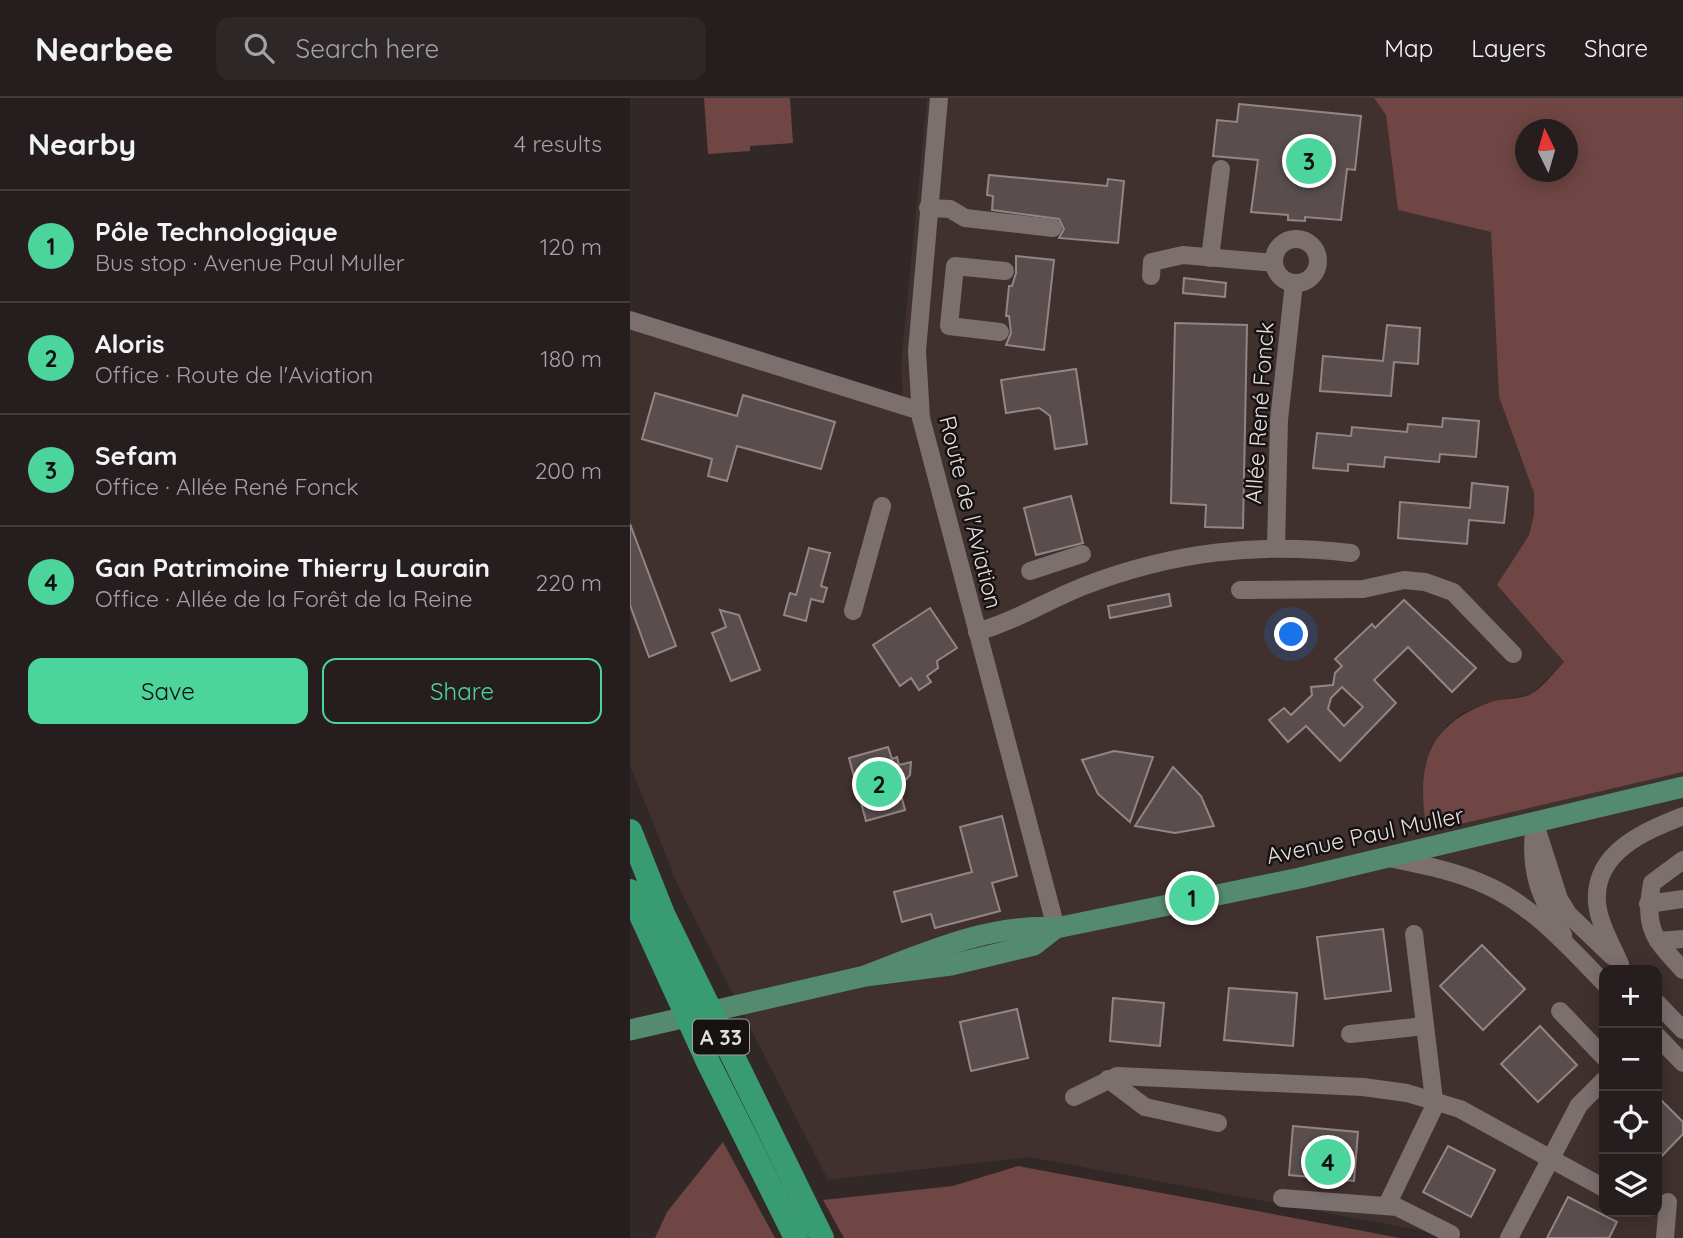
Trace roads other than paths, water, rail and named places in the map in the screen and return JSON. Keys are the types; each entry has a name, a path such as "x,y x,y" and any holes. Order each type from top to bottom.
{"highway":[{"name":"A 33","path":"630,831 663,914 822,1238"},
{"name":"A 33","path":"630,891 709,1064 796,1238"}],"main road":[{"name":"Avenue Paul Muller","path":"630,1030 865,976 947,944 1029,926 1056,928 1389,858 1683,788"}],"street":[{"name":"Route de l'Aviation","path":"939,98 920,290 917,365 920,411 1056,928"},
{"path":"1210,258 1221,169"},
{"path":"928,208 950,209 965,218 1053,228"},
{"path":"1289,240 1308,242 1315,250 1317,266 1307,280 1294,283 1277,272 1275,253 1289,240"},
{"path":"1151,276 1152,262 1183,255 1274,262"},
{"path":"1000,332 949,326 955,266 1005,271"},
{"name":"Allée René Fonck","path":"1276,547 1279,420 1294,283"},
{"path":"920,290 952,293"},
{"path":"630,320 920,411"},
{"path":"853,611 882,506"},
{"path":"977,632 1014,621 1080,587 1126,570 1178,557 1276,547 1351,553"},
{"path":"1031,571 1076,556 1080,587"},
{"path":"1240,590 1363,589 1404,580 1425,582 1453,592 1513,654"},
{"path":"1622,965 1602,924 1597,903 1603,875 1625,843 1645,831 1683,816"},
{"path":"1535,824 1531,851 1539,888 1545,906 1572,950"},
{"path":"1535,824 1559,899 1568,914 1621,965"},
{"path":"1389,858 1449,870 1489,886 1520,905 1572,950 1599,978"},
{"path":"1683,860 1652,883 1646,915 1658,941 1683,970"},
{"path":"1648,904 1683,899"},
{"path":"1387,1205 1436,1100 1414,934"},
{"path":"1658,941 1683,939"},
{"path":"1662,1008 1683,1030"},
{"path":"1560,1011 1599,1052"},
{"path":"1350,1034 1425,1026"},
{"path":"1662,1042 1683,1063"},
{"path":"1074,1097 1108,1079 1186,1077 1363,1087 1436,1100 1460,1109 1599,1185"},
{"path":"1108,1079 1145,1107 1218,1122"},
{"path":"1509,1238 1579,1105 1599,1085"},
{"path":"1282,1198 1387,1205 1451,1234"},
{"path":"1665,1238 1669,1201"}],"place":[{"name":"Sefam","path":"1309,161"},
{"name":"Aloris","path":"879,784"},
{"name":"Pôle Technologique","path":"1192,898"},
{"name":"Gan Patrimoine Thierry Laurain","path":"1328,1162"}]}
